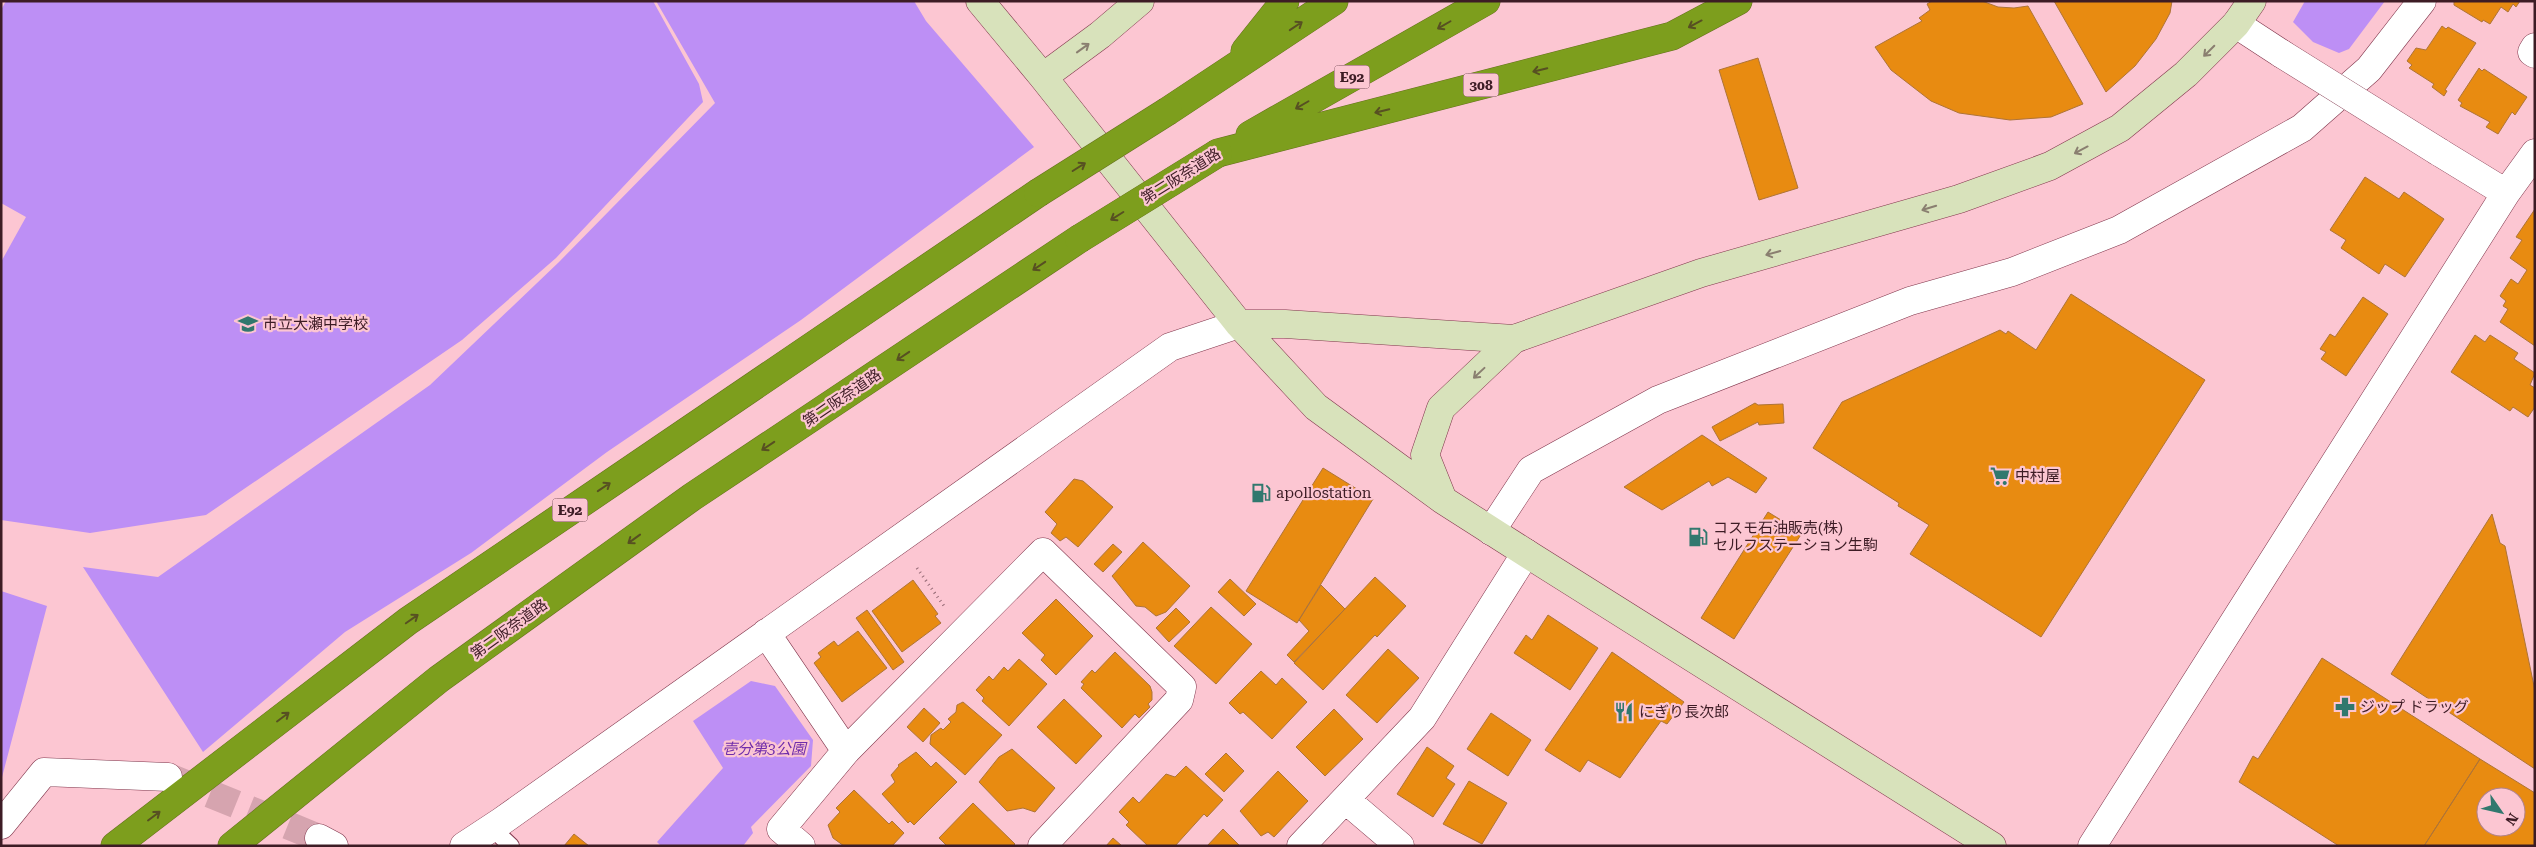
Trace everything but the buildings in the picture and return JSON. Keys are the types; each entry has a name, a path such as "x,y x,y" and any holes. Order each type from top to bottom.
{"highway":[{"path":"1228,72 1285,1"},
{"name":"E92","path":"115,846 408,621 1038,193 1168,111 1334,1"},
{"name":"第二阪奈道路","path":"232,846 440,678 684,503 1079,239 1218,153 1486,1"},
{"name":"308","path":"1218,153 1672,36 1738,1"}],"street":[{"path":"980,1 1043,77 1239,324 1316,407 1443,500 1526,554 1992,846"},
{"path":"1043,77 1100,35 1140,1"},
{"path":"464,846 502,837 766,633 1170,348 1239,324 1285,324 1514,339 1701,273 1958,199 2050,166 2120,128 2186,74 2236,24 2252,1"},
{"path":"1491,531 1531,470 1658,400 1910,301 2012,272 2119,230 2302,128 2369,69 2422,1"},
{"path":"2236,24 2506,193"},
{"path":"2535,47 2532,52 2535,54"},
{"path":"2092,846 2506,193 2535,153"},
{"path":"1443,500 1425,455 1441,408 1514,339"},
{"path":"801,846 781,829 846,751 1043,552 1182,687 1179,700 1042,846"},
{"path":"1301,846 1422,718 1526,554"},
{"path":"766,633 846,751"},
{"path":"1,825 44,772 168,777"},
{"path":"1346,800 1400,846"}],"path":[{"path":"916,566 962,633"}],"green space":[{"name":"市立大瀬中学校","path":"6,1 653,1 699,84 703,102 556,258 462,340 206,515 90,533 1,520 1,262 26,217 1,203 1,10"},
{"path":"656,1 914,1 926,21 1034,147 801,320 607,452 471,553 345,632 203,752 83,567 158,577 430,385 559,262 715,103"},
{"path":"2305,1 2385,1 2349,49 2339,53 2313,42 2293,22"},
{"path":"1,591 47,606 1,781"},
{"name":"壱分第3公園","path":"751,681 775,686 813,740 811,766 751,827 753,833 743,846 661,846 657,842 723,768 693,721"}],"tunnel":[{"path":"171,778 319,838"}],"place":[{"name":"市立大瀬中学校","path":"248,324"},
{"name":"中村屋","path":"2000,476"},
{"name":"apollostation","path":"1261,493"},
{"name":"コスモ石油販売(株) セルフステーション生駒","path":"1698,537"},
{"name":"ジップ ドラッグ","path":"2345,707"},
{"name":"にぎり長次郎","path":"1624,712"}]}
